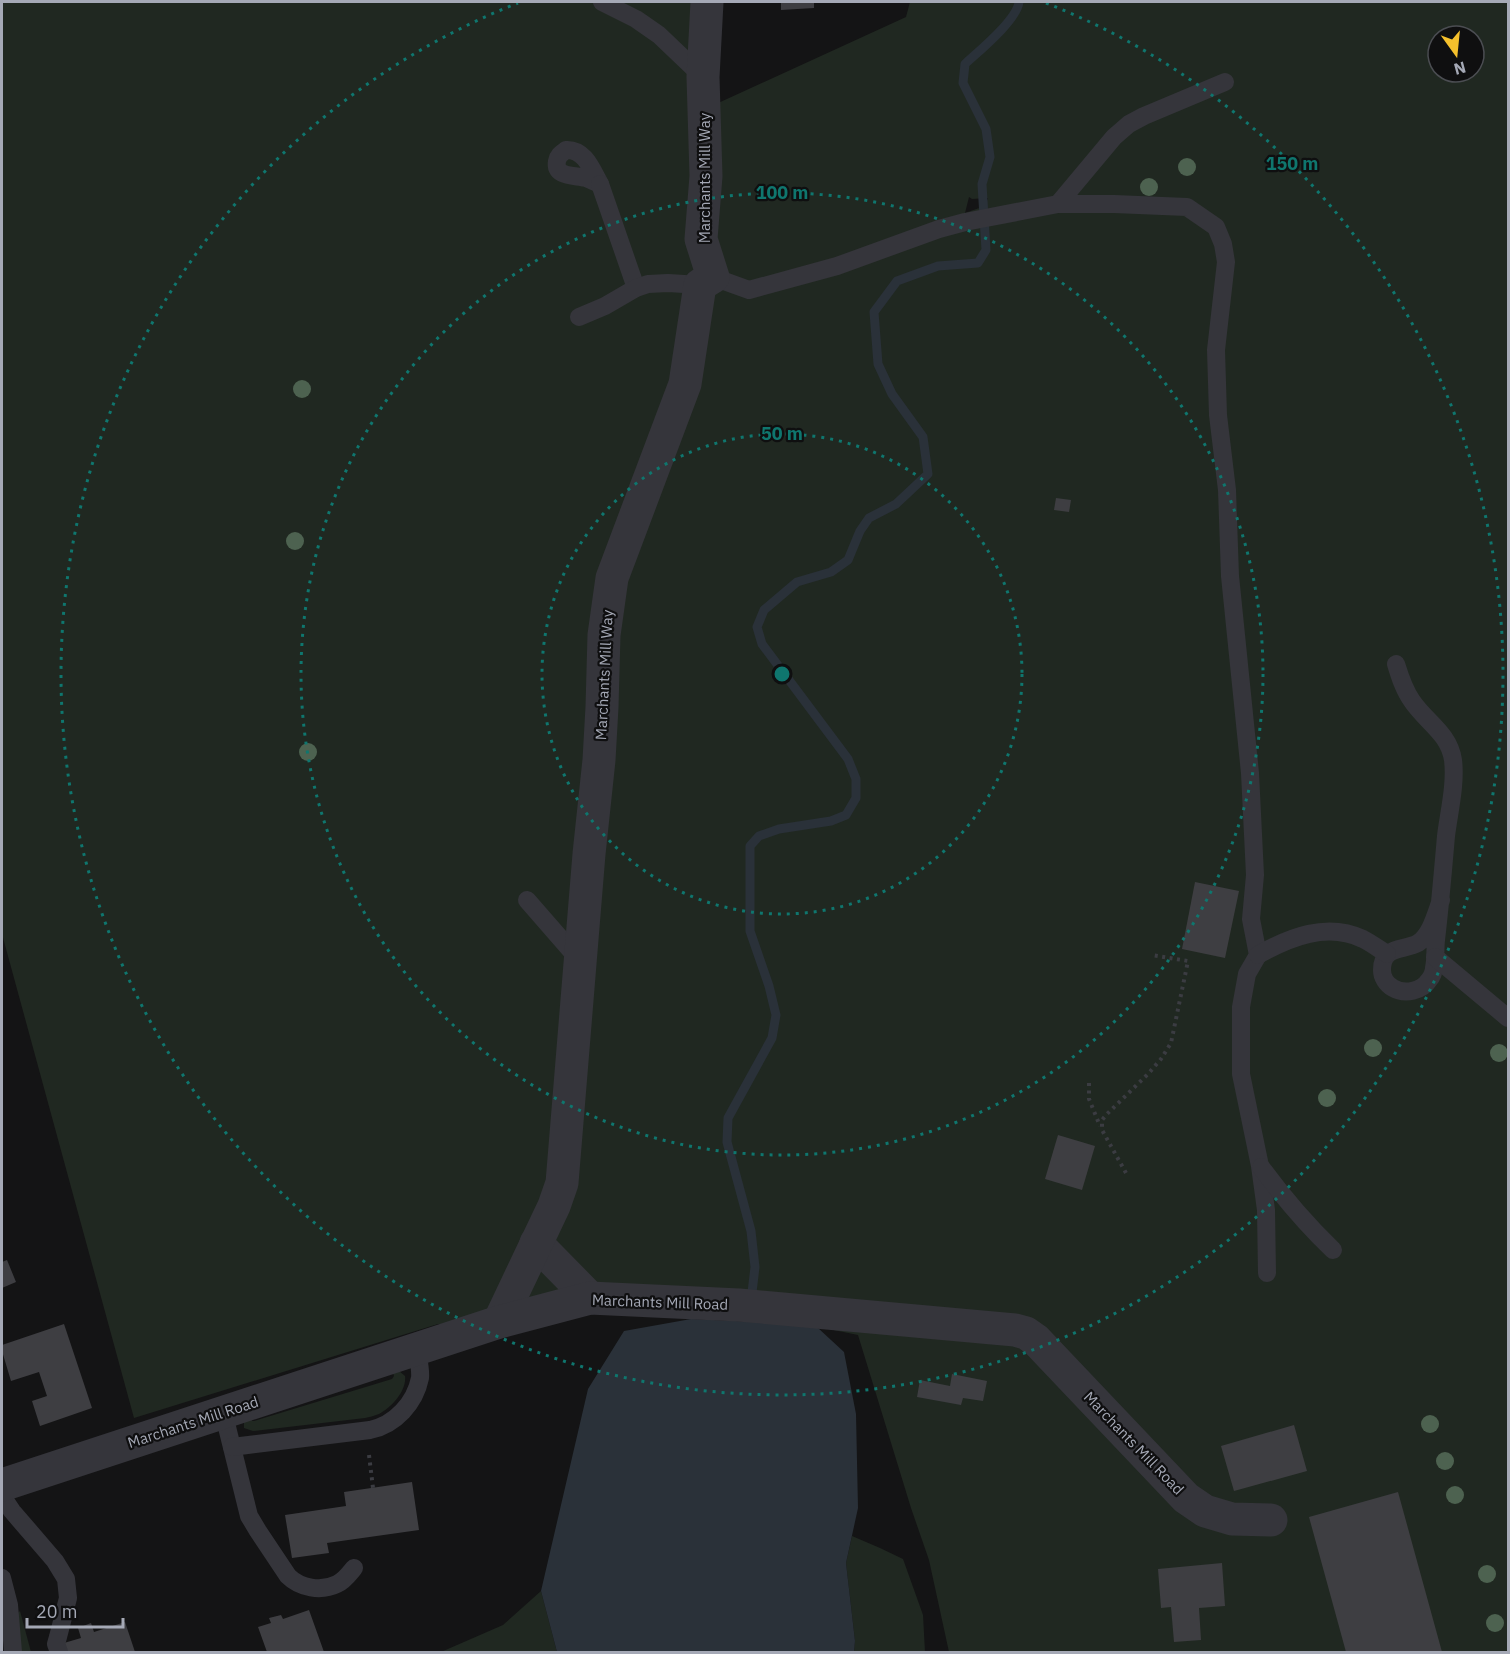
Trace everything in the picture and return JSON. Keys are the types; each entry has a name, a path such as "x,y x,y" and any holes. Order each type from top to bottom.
{"street":[{"name":"Marchants Mill Way","path":"499,1322 554,1206 562,1183 599,760 604,635 612,578 685,384 706,281 701,239 706,176 703,77 707,2"},
{"path":"536,1243 590,1298"},
{"name":"Marchants Mill Road","path":"2,1485 499,1322 590,1298 754,1307 1015,1330 1026,1333 1036,1340 1185,1498 1205,1511 1232,1519 1271,1520"}],"lane":[{"path":"602,2 659,35 703,77"},
{"path":"1058,204 1114,137 1130,124 1225,82"},
{"path":"600,184 636,288"},
{"path":"579,317 648,284 706,281 749,290 837,266 939,229 1058,204 1138,204 1187,207 1216,227 1223,244 1226,262 1216,350 1218,415 1227,490 1230,576 1250,773 1255,875 1251,919 1258,955"},
{"path":"1396,664 1410,699 1449,744 1453,760 1453,782 1434,969 1429,981 1419,990 1405,992 1393,988 1384,980 1382,972 1387,954 1418,943 1429,930 1441,900"},
{"path":"527,900 581,962"},
{"path":"1267,1273 1266,1210 1260,1166 1240,1074 1241,1007 1247,974 1258,955 1292,938 1313,933 1331,931 1347,933 1363,939 1387,954"},
{"path":"1435,957 1509,1018"},
{"path":"1260,1166 1283,1196 1333,1250"},
{"path":"232,1447 366,1430 378,1428 393,1421 409,1403 416,1389 420,1376 417,1350"},
{"path":"223,1411 249,1516 288,1576 294,1582 311,1588 335,1585 344,1580 354,1568"},
{"path":"2,1496 55,1561 66,1579 68,1598 57,1637 58,1653"},
{"path":"2,1578 9,1605 13,1653"}],"path":[{"path":"1102,1130 1102,1120 1107,1113 1148,1074 1171,1043 1188,961 1152,956"},
{"path":"1089,1083 1089,1099 1102,1130 1125,1173"},
{"path":"366,1430 373,1488"}],"shaded area":[{"path":"2,2 712,2 716,104 906,17 910,2 1508,2 1508,1652 949,1652 929,1560 858,1335 765,1316 605,1307 512,1329 438,1324 134,1418 2,934","holes":["969,197 972,199 988,198 985,206 965,213"]},
{"path":"691,1319 818,1328 844,1352 856,1414 858,1508 846,1563 855,1641 854,1652 557,1652 541,1591 588,1389 624,1331"},
{"path":"399,1371 405,1376 401,1393 388,1408 377,1415 253,1431 244,1428 244,1417 251,1417 254,1421 392,1379 393,1373"},
{"path":"852,1536 903,1559 923,1615 925,1652 854,1652 855,1641 846,1563"},
{"path":"541,1591 557,1652 441,1652 503,1625"},
{"path":"20,1611 31,1652 21,1652 18,1613"}],"building":[{"path":"781,2 814,2 814,8 781,10"},
{"path":"1056,498 1071,500 1069,512 1054,510"},
{"path":"1195,882 1239,891 1225,958 1182,949"},
{"path":"1058,1135 1095,1146 1082,1190 1045,1179"},
{"path":"7,1260 16,1282 2,1288 2,1262"},
{"path":"64,1324 92,1408 40,1426 32,1401 47,1396 39,1372 11,1381 2,1345"},
{"path":"952,1374 987,1381 983,1401 963,1398 961,1405 917,1397 920,1380 950,1386"},
{"path":"1294,1425 1307,1471 1234,1491 1221,1446"},
{"path":"412,1482 419,1530 327,1543 329,1553 292,1558 285,1515 346,1506 344,1492"},
{"path":"1398,1492 1442,1652 1346,1652 1309,1517"},
{"path":"1222,1563 1225,1606 1199,1608 1201,1640 1174,1642 1171,1607 1161,1608 1158,1569"},
{"path":"309,1610 324,1652 267,1652 258,1627 271,1623 269,1618 281,1615 283,1619"},
{"path":"125,1622 135,1652 67,1652 64,1643 81,1638 78,1628 91,1623 94,1632"}],"waterway":[{"path":"751,1301 755,1267 751,1231 727,1142 728,1118 772,1038 776,1015 769,986 750,931 750,846 759,836 779,829 831,821 846,815 856,798 856,779 848,759 762,644 757,627 764,610 797,582 831,572 848,560 860,531 869,518 896,504 928,474 923,437 892,394 878,364 874,312 897,281 938,266 978,263 986,250 982,184 990,157 986,129 963,83 965,64 1005,26 1019,2"}]}
